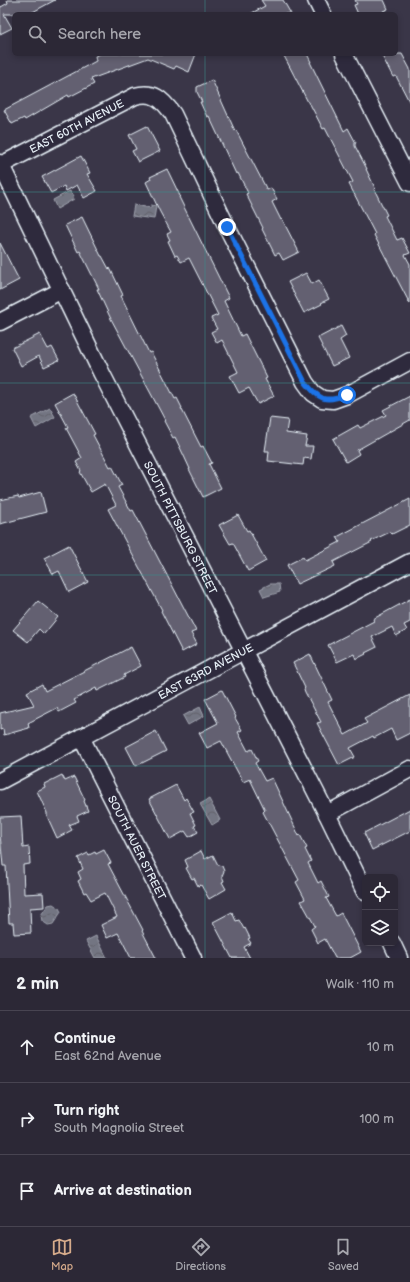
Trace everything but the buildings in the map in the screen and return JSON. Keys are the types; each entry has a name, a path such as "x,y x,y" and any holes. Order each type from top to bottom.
{"street":[{"path":"316,0 322,12"},
{"path":"345,56 410,183"},
{"name":"EAST 60TH AVENUE","path":"1,164 135,96 143,94 154,95 161,100 173,114 227,227 305,382 313,393 322,399 332,400 347,395 410,362"},
{"name":"SOUTH PITTSBURG STREET","path":"1,164 101,372 327,814 362,886"},
{"path":"0,322 62,290"},
{"name":"EAST 63RD AVENUE","path":"0,781 410,562"},
{"name":"SOUTH AUER STREET","path":"81,737 193,958"},
{"path":"327,814 410,769"},
{"path":"393,946 399,958"}],"water":[{"path":"70,191 74,196 74,199 57,209 53,200"},
{"path":"134,205 151,208 151,205 156,206 154,219 132,216"},
{"path":"50,408 55,417 36,428 31,418"},
{"path":"270,584 279,584 280,592 264,597 260,589"},
{"path":"200,707 204,716 188,725 183,716"},
{"path":"209,799 220,820 212,825 200,804"},
{"path":"53,904 59,908 61,912 53,924 48,925 42,921 41,915 48,905"},
{"path":"96,936 107,958 95,958 86,941"}],"route":[{"path":"227,227 305,382 313,393 322,399 332,400 347,395"}]}
